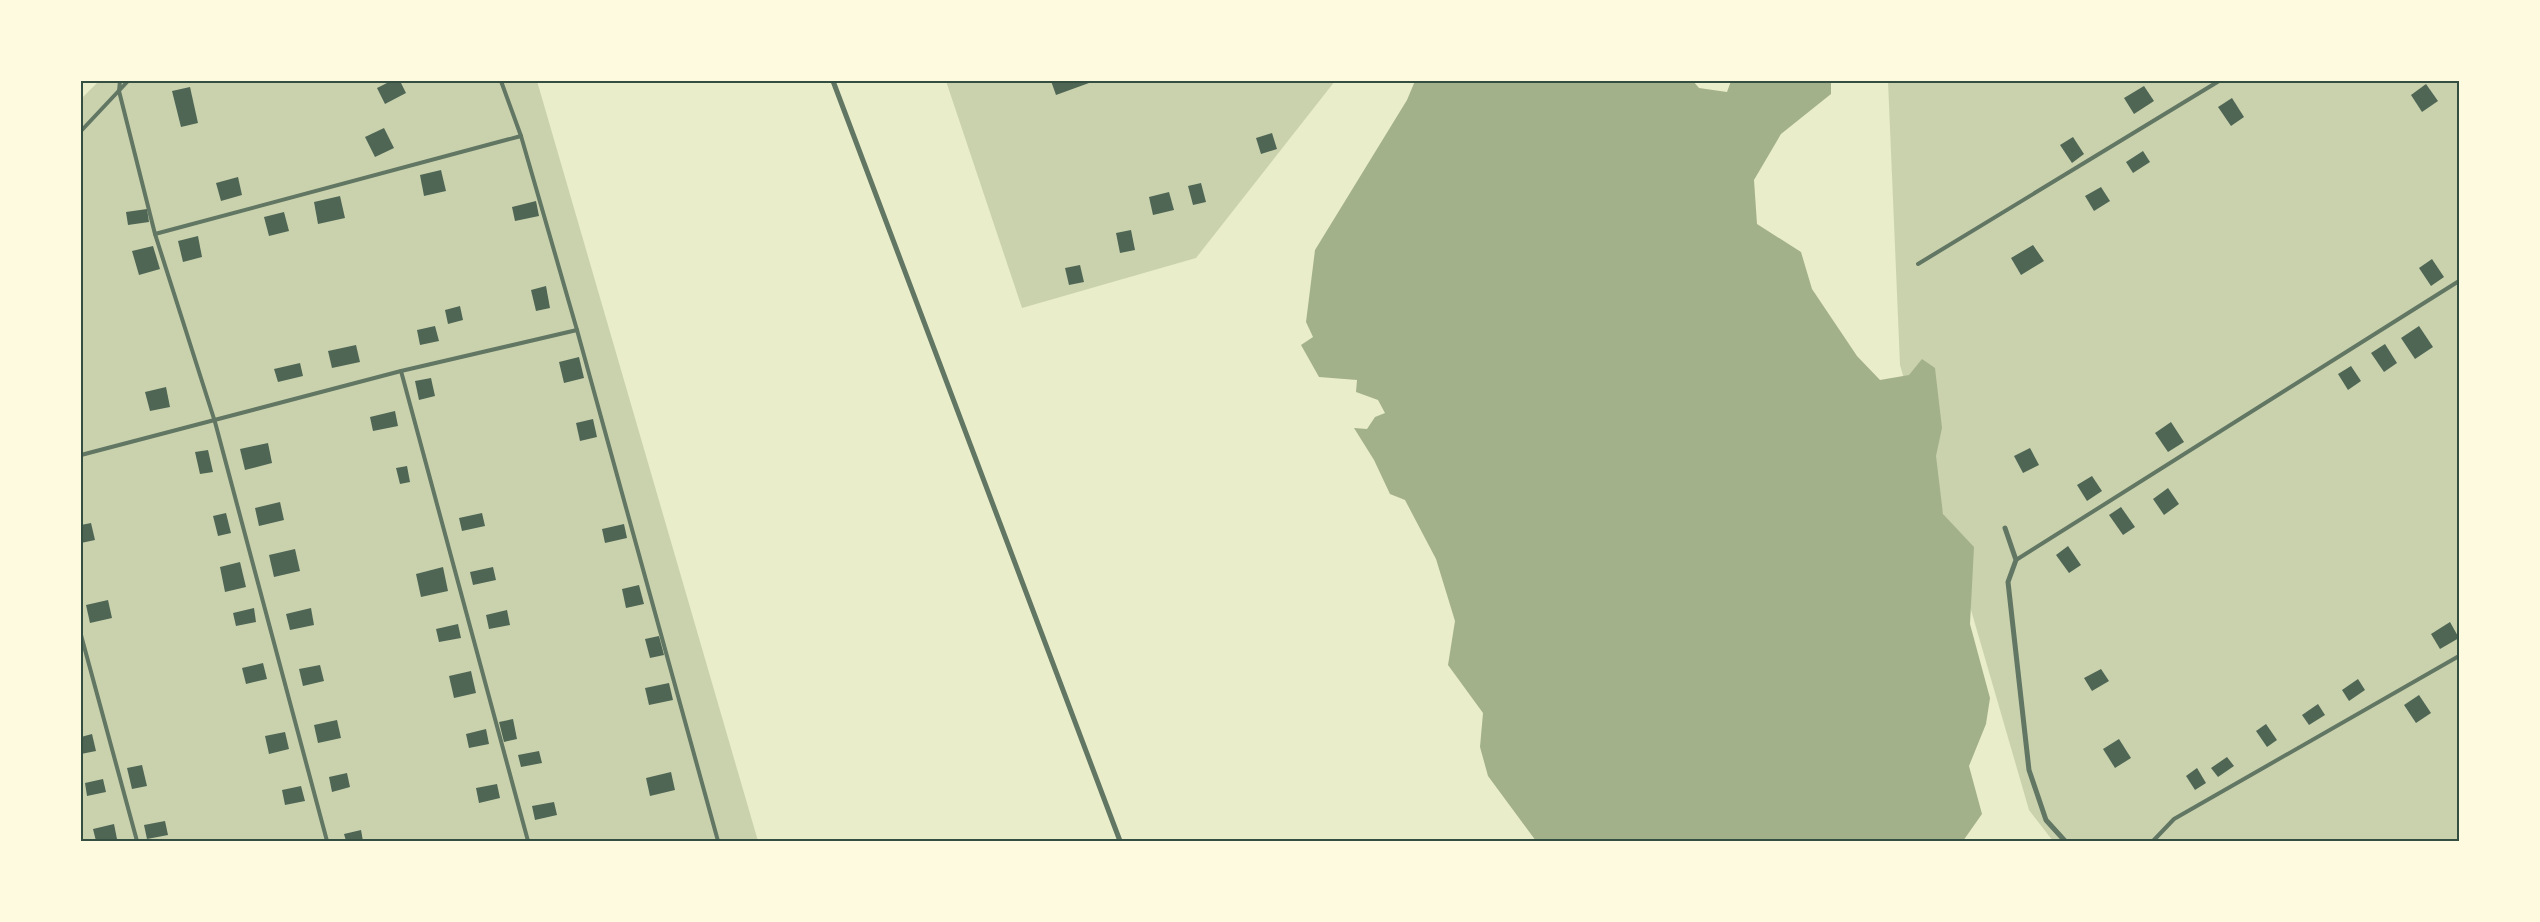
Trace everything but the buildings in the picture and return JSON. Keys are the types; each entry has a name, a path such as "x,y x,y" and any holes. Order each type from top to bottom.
{"street":[{"path":"833,81 1120,841"},
{"path":"2005,528 2016,560 2008,582 2029,770 2046,820 2066,841"}],"lane":[{"path":"120,81 119,91 155,234 215,422 327,841"},
{"path":"81,131 128,81"},
{"path":"500,81 521,136 577,330 718,841"},
{"path":"1918,264 2219,81"},
{"path":"155,234 521,136"},
{"path":"2016,560 2459,281"},
{"path":"81,455 215,422 401,371 577,330"},
{"path":"401,371 528,841"},
{"path":"81,635 136,841"},
{"path":"2153,841 2174,820 2459,656"}],"shaded area":[{"path":"99,81 537,81 758,841 81,841 81,99"},
{"path":"946,81 1335,81 1196,258 1022,308"},
{"path":"1415,81 1693,81 1699,88 1727,92 1731,81 1831,81 1831,94 1781,134 1754,180 1757,224 1801,252 1812,289 1857,356 1880,380 1909,375 1922,359 1935,368 1942,428 1936,456 1943,514 1974,547 1970,624 1990,698 1986,724 1969,766 1982,814 1963,841 1536,841 1488,776 1480,747 1483,713 1448,665 1455,621 1436,559 1405,500 1390,494 1374,460 1354,428 1367,429 1375,417 1385,413 1378,400 1356,392 1357,380 1319,377 1301,345 1313,337 1306,322 1315,250 1407,100"},
{"path":"1888,81 2459,81 2459,841 2053,841 2029,810 1900,365"}]}
